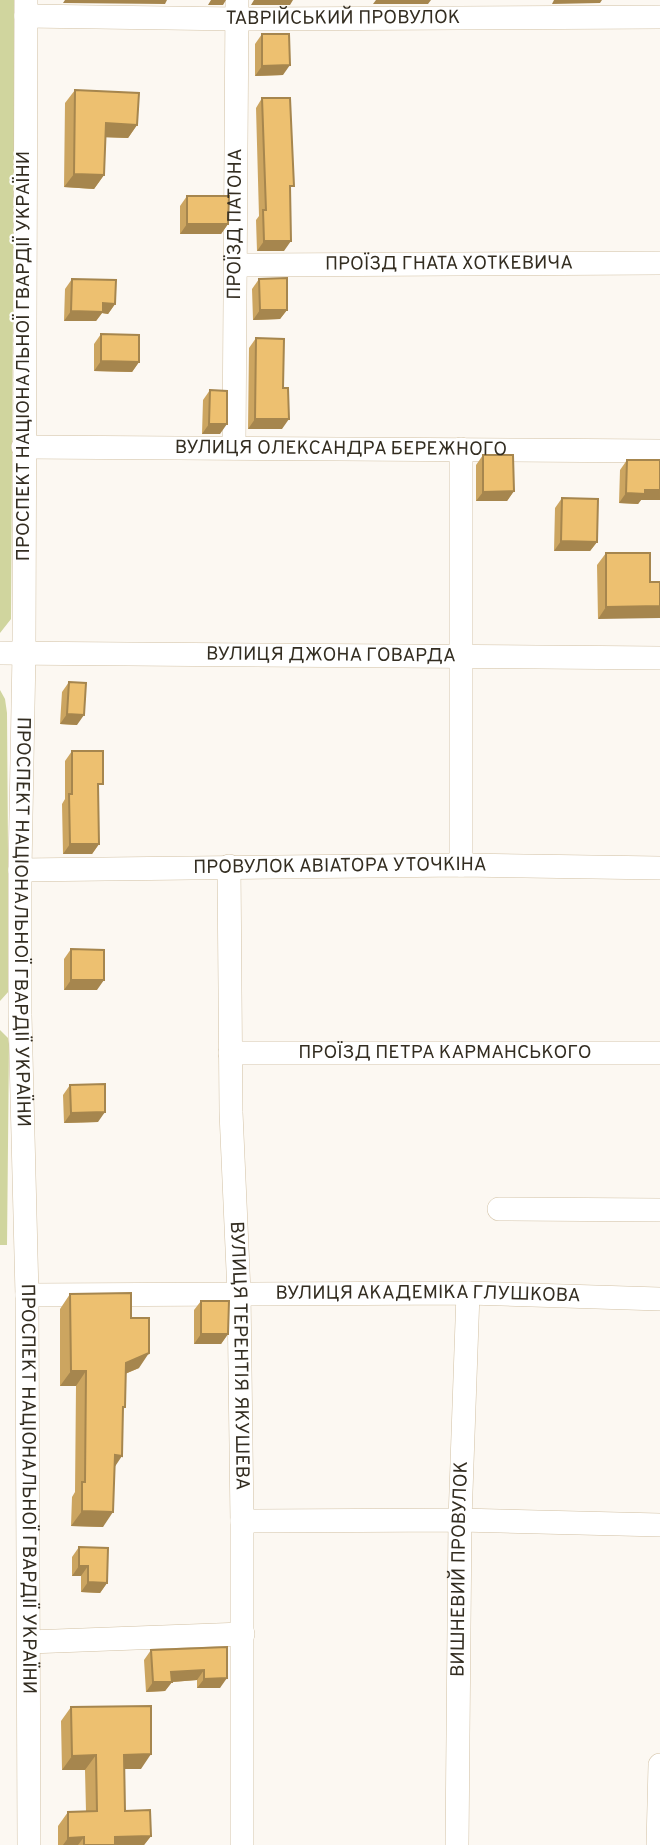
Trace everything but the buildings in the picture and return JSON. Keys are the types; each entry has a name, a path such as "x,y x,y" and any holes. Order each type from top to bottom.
{"street":[{"name":"ТАВРІЙСЬКИЙ ПРОВУЛОК","path":"26,8 660,17"},
{"name":"ПРОСПЕКТ НАЦІОНАЛЬНОЇ ГВАРДІЇ УКРАЇНИ","path":"26,8 20,1015 27,1295 29,1845"},
{"name":"ПРОЇЗД ПАТОНА","path":"234,448 237,10"},
{"name":"ПРОЇЗД ГНАТА ХОТКЕВИЧА","path":"237,265 660,263"},
{"name":"ВУЛИЦЯ ОЛЕКСАНДРА БЕРЕЖНОГО","path":"23,447 660,451"},
{"path":"461,449 461,865"},
{"name":"ВУЛИЦЯ ДЖОНА ГОВАРДА","path":"0,653 660,658"},
{"name":"ПРОВУЛОК АВІАТОРА УТОЧКІНА","path":"20,870 461,865 660,868"},
{"name":"ВУЛИЦЯ ТЕРЕНТІЯ ЯКУШЕВА","path":"229,866 230,1053 239,1293 243,1634 242,1845"},
{"name":"ПРОЇЗД ПЕТРА КАРМАНСЬКОГО","path":"230,1053 660,1053"},
{"path":"499,1209 660,1210"},
{"name":"ВУЛИЦЯ АКАДЕМІКА ГЛУШКОВА","path":"27,1295 468,1293 660,1299"},
{"name":"ВИШНЕВИЙ ПРОВУЛОК","path":"457,1845 460,1520 468,1293"},
{"path":"242,1521 460,1520 660,1525"},
{"path":"29,1642 243,1634"},
{"path":"658,1845 660,1765"}],"green space":[{"path":"0,0 15,0 11,619 0,633"},
{"path":"0,690 5,699 7,713 9,991 0,1001"},
{"path":"0,1030 8,1038 9,1044 7,1245 0,1245"}]}
